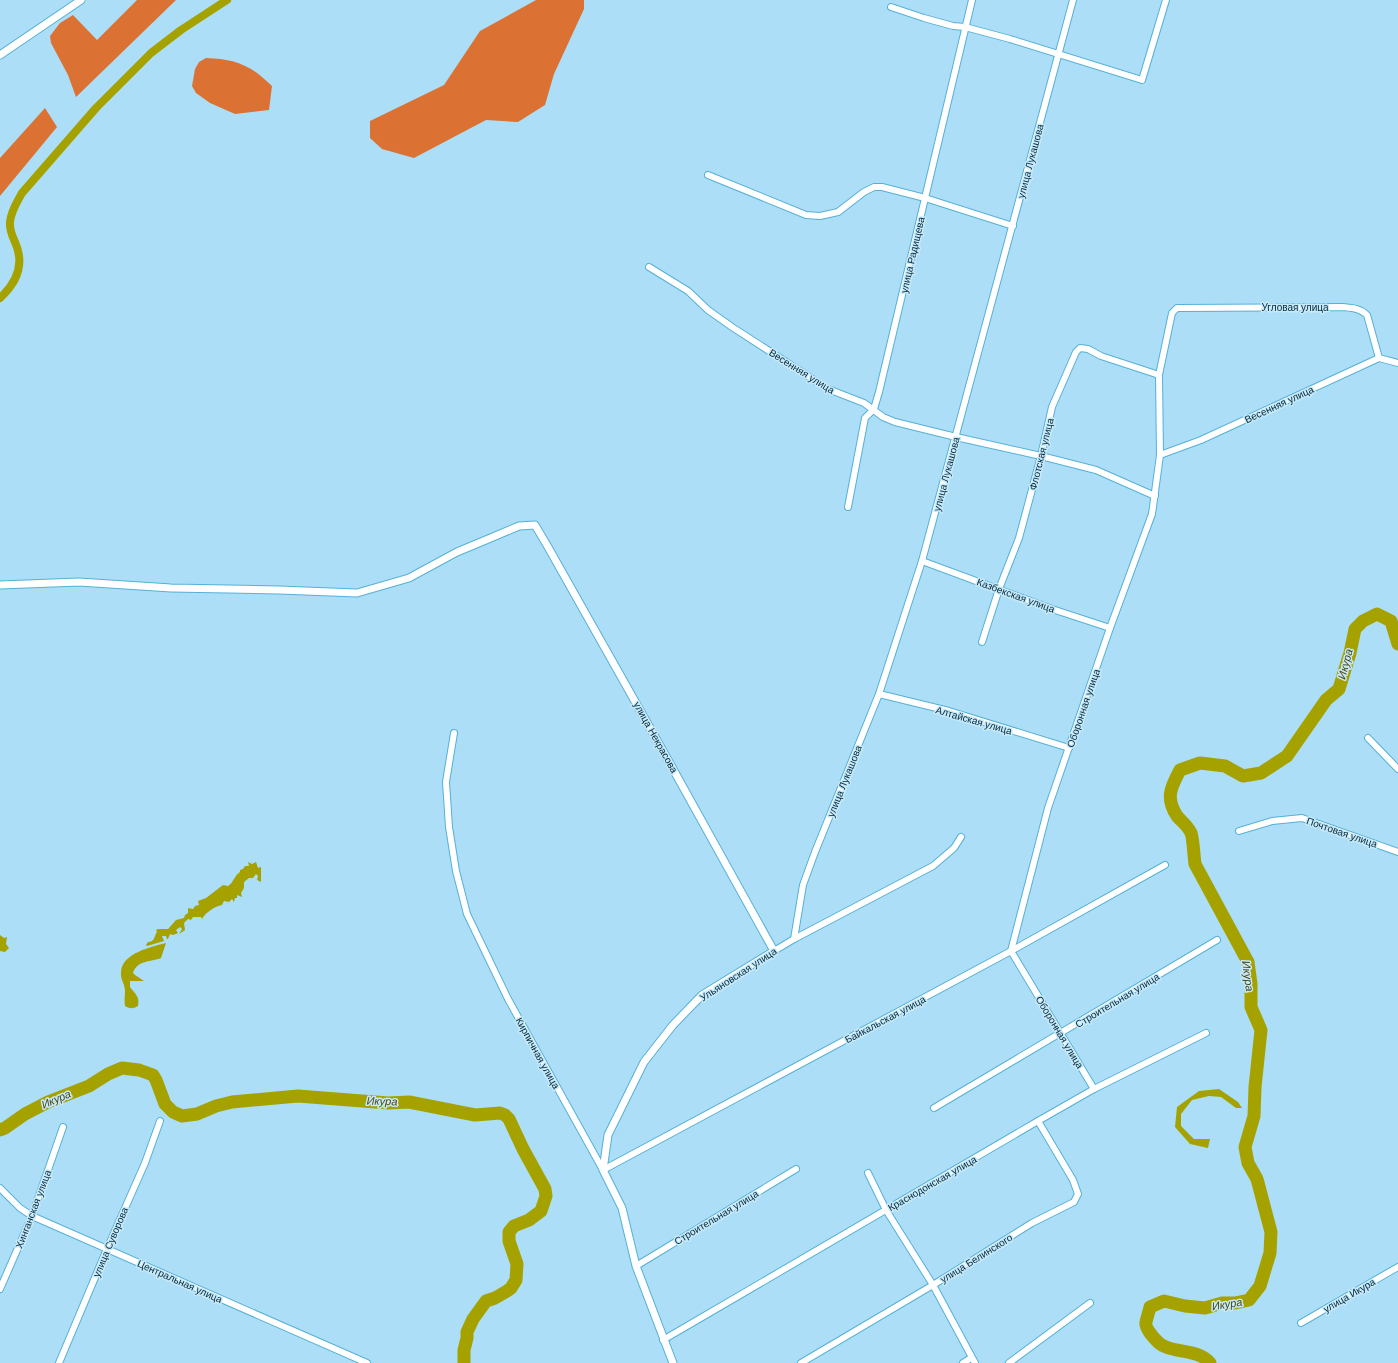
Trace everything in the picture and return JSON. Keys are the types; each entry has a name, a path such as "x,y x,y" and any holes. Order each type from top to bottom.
{"street":[{"path":"0,55 81,0"},
{"name":"улица Радищева","path":"848,506 865,418 874,409 972,0"},
{"name":"улица Лукашова","path":"794,939 803,885 879,694 922,561 1073,0"},
{"path":"891,7 953,26 965,27 1010,39 1142,80 1166,0"},
{"path":"708,175 806,215 820,216 838,212 864,192 874,187 882,186 1013,226"},
{"name":"Весенняя улица","path":"649,267 688,291 708,310 732,327 828,389 864,403 883,417 895,422 1096,470 1155,496"},
{"name":"Угловая улица","path":"1177,308 1356,308 1367,315 1379,358"},
{"name":"Оборонная улица","path":"1094,1089 1011,952 1048,808 1110,628 1152,514 1160,455 1159,375 1172,312 1177,308"},
{"name":"Флотская улица","path":"982,642 999,589 1019,538 1041,456 1052,407 1076,352 1080,348 1088,349 1101,356 1159,375"},
{"path":"1379,358 1398,363"},
{"name":"Весенняя улица","path":"1160,455 1202,440 1379,358"},
{"name":"улица Некрасова","path":"0,585 79,582 170,588 357,593 409,578 457,552 519,526 535,525 774,951"},
{"name":"Казбекская улица","path":"922,561 1052,609 1110,628"},
{"name":"Алтайская улица","path":"879,694 949,712 1069,748"},
{"name":"Кирпичная улица","path":"454,732 446,782 449,828 456,871 467,914 508,998 603,1170 622,1208 636,1266 673,1363"},
{"path":"1368,738 1398,769"},
{"name":"Почтовая улица","path":"1239,831 1272,821 1302,818 1398,852"},
{"name":"Ульяновская улица","path":"603,1170 608,1135 644,1062 673,1025 702,995 794,939 933,866 954,848 961,837"},
{"name":"Байкальская улица","path":"603,1170 1011,952 1164,865"},
{"name":"Строительная улица","path":"934,1108 1217,940"},
{"name":"Краснодонская улица","path":"663,1340 1094,1089 1206,1033"},
{"name":"улица Суворова","path":"59,1363 106,1249 145,1163 160,1121"},
{"name":"улица Белинского","path":"801,1363 933,1285 1032,1223 1074,1202 1078,1194 1073,1180 1038,1121"},
{"name":"Хинганская улица","path":"0,1289 32,1216 63,1127"},
{"name":"Строительная улица","path":"636,1266 796,1169"},
{"path":"868,1173 886,1210 933,1285 973,1360 963,1363"},
{"name":"Центральная улица","path":"0,1188 20,1208 32,1216 367,1363"},
{"name":"улица Икура","path":"1301,1323 1398,1267"},
{"path":"1009,1363 1090,1303"}],"shaded area":[{"path":"137,0 176,0 76,97 68,75 51,43 50,36 60,23 73,15 97,40"},
{"path":"536,0 584,0 584,9 554,74 545,105 518,122 486,120 414,158 382,149 370,138 370,121 444,85 480,31"},
{"path":"206,58 226,60 242,64 257,73 272,86 269,110 235,114 210,103 196,93 192,86 195,69 199,62"},
{"path":"45,108 57,127 0,196 0,158"},
{"path":"248,862 252,864 256,862 258,868 261,867 261,882 257,880 258,876 256,874 253,878 249,878 244,882 244,888 241,893 242,897 237,895 234,902 232,899 229,902 224,901 222,905 205,914 202,919 201,917 193,917 191,920 188,919 184,923 185,930 179,934 182,929 180,927 176,930 178,933 173,935 170,934 168,939 166,936 162,936 164,941 146,945 148,942 153,940 157,932 156,930 168,929 176,920 184,918 188,913 188,908 193,909 195,906 199,905 198,901 206,898 223,885 228,886 240,870 245,866 249,866"},
{"path":"0,935 4,938 7,937 6,944 9,948 5,952 0,951"},
{"path":"166,943 161,958 145,962 135,969 133,973 144,981 130,981 130,987 138,997 138,1006 135,1008 128,1008 125,1006 125,988 121,975 123,965 126,960 138,952"},
{"path":"1219,1089 1238,1102 1242,1108 1236,1108 1221,1097 1209,1096 1192,1100 1181,1114 1181,1126 1194,1139 1210,1139 1208,1148 1190,1144 1175,1127 1177,1107 1199,1091"}],"waterway":[{"path":"0,298 13,283 18,271 19,258 10,222 13,210 22,193 96,108 151,53 181,30 227,0"},
{"name":"Икура","path":"1210,1363 1201,1356 1161,1345 1149,1332 1146,1322 1150,1307 1164,1301 1185,1306 1205,1308 1222,1303 1235,1303 1249,1300 1260,1286 1270,1253 1271,1232 1257,1179 1248,1163 1245,1147 1254,1116 1255,1087 1261,1030 1251,1007 1251,984 1248,962 1195,864 1191,833 1187,826 1177,816 1171,804 1170,798 1172,787 1180,770 1200,763 1225,766 1243,776 1261,773 1287,756 1326,700 1339,689 1350,653 1355,629 1363,621 1377,614 1391,621 1398,644"},
{"name":"Икура","path":"0,1130 25,1114 48,1102 89,1086 108,1074 122,1068 139,1070 153,1075 165,1104 173,1112 182,1116 197,1114 216,1106 232,1102 298,1096 388,1103 409,1102 475,1115 500,1113 505,1115 509,1119 523,1149 545,1189 546,1196 541,1211 529,1220 514,1226 509,1232 509,1241 517,1264 516,1280 507,1291 486,1301 473,1319 467,1332 464,1350 464,1363"}]}
